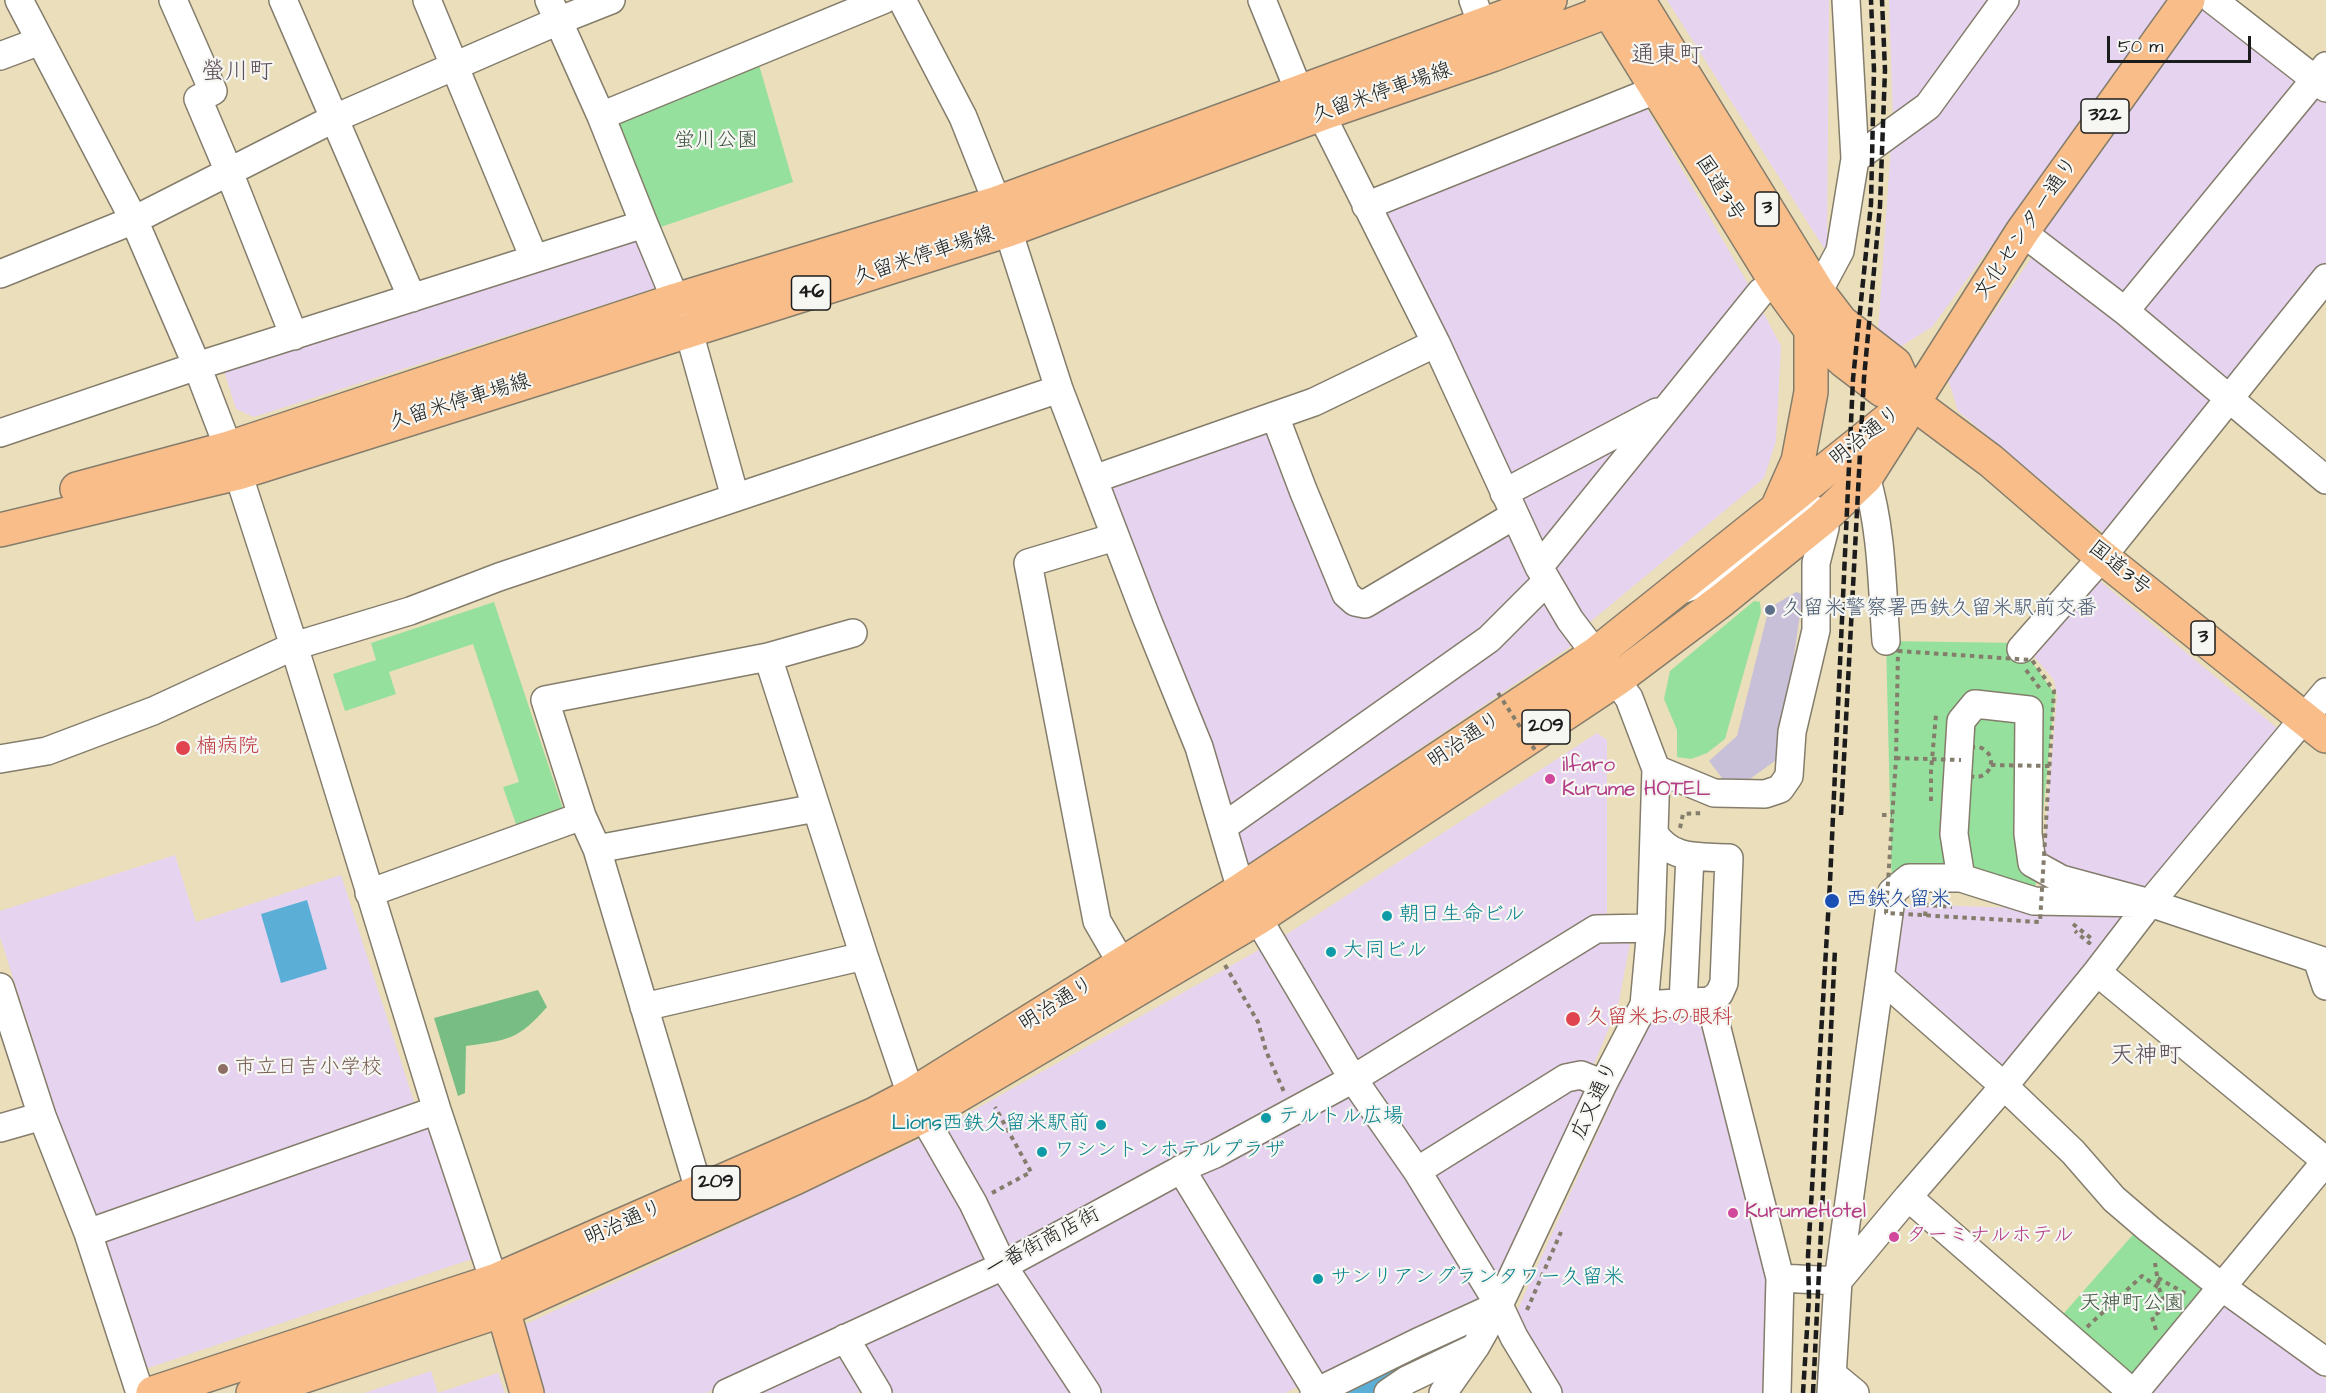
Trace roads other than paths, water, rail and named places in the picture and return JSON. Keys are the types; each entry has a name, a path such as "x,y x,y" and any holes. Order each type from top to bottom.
{"main road":[{"name":"久留米停車場線","path":"0,530 233,460 689,332 1002,216 1299,91 1477,12 1550,0"},
{"name":"国道3号","path":"1638,0 1818,292 1841,322 1894,364 1912,402"},
{"name":"文化センター通り","path":"1912,402 2022,232 2188,0"},
{"name":"久留米停車場線","path":"0,509 233,460 676,300 1002,216 1321,114 1492,55 1612,4"},
{"name":"国道3号","path":"1612,4 1658,89 1776,282 1811,330 1844,361 1882,390 1912,402 1991,461 2102,557 2315,727"},
{"path":"1778,509 1798,461 1811,392 1811,330"},
{"name":"明治通り","path":"254,1393 797,1177 917,1105 1214,946 1617,679 1722,600 1822,519 1866,477 1912,402"},
{"name":"明治通り","path":"153,1393 499,1295 699,1190 875,1114 917,1105 1122,964 1240,890 1597,653 1876,428 1912,402"},
{"path":"499,1295 527,1393"}],"street":[{"path":"19,0 134,220 197,366 233,460 294,646 437,1110 499,1295"},
{"path":"173,0 213,91 198,99 294,336"},
{"path":"283,0 412,298"},
{"path":"426,0 534,258"},
{"path":"0,273 134,220 333,119 454,66 553,10 611,0"},
{"path":"601,116 883,0"},
{"path":"902,0 963,117 1002,216 1059,389 1199,747 1240,890 1353,1078 1417,1172 1499,1305 1514,1337 1548,1393"},
{"path":"1262,0 1299,91"},
{"path":"1818,292 1840,250 1855,159 1846,0"},
{"path":"1855,159 1928,106 2005,0"},
{"path":"2125,311 2323,78 2213,0"},
{"path":"553,10 601,116 689,332 735,497"},
{"path":"0,56 40,41"},
{"path":"1366,206 1658,89"},
{"name":"広又通り","path":"1299,91 1321,114 1436,343 1543,574 1570,620 1617,679 1629,698 1656,769 1652,928 1644,1005 1603,1083 1499,1305 1476,1346 1443,1393"},
{"path":"0,433 197,366 644,224"},
{"path":"2022,232 2125,311 2326,480"},
{"path":"2024,661 2102,557 2326,278"},
{"path":"1223,827 1489,639 1543,574 1671,404 1761,292 1776,282"},
{"path":"1094,479 1314,402 1436,343"},
{"path":"0,759 47,751 153,711 294,646 411,611 499,577 1059,389"},
{"path":"1275,416 1346,594 1354,602 1365,604 1510,504 1671,404"},
{"path":"1866,477 1872,496 1876,523 1886,641"},
{"path":"1656,769 1714,793 1765,794 1780,789 1789,776 1792,732 1815,630 1816,563 1825,528 1822,519 1815,510 1808,508 1717,578 1675,592"},
{"path":"1115,537 1028,563 1097,921 1122,964"},
{"path":"699,1190 597,849 582,816 545,700 768,657 853,633"},
{"path":"768,657 864,956 917,1105 973,1203 1003,1266 1087,1393"},
{"path":"1838,1281 2004,1086 2150,903 2315,727 2326,692"},
{"path":"1961,878 1954,834 1961,721 1976,704 2029,710 2028,834 2032,862 2061,879 2150,903 2321,960 2326,986"},
{"path":"597,849 816,808"},
{"path":"369,893 582,816"},
{"path":"1644,1005 1710,1000 1719,994 1724,983 1729,858 1690,856 1669,850 1662,845 1654,833"},
{"path":"1683,1003 1690,856"},
{"path":"1855,1393 1832,1384 1838,1281 1892,892 1909,878 1961,878 2034,901 2150,903"},
{"name":"一番街商店街","path":"726,1393 1003,1266 1181,1169 1215,1154 1353,1078 1596,929 1652,928"},
{"path":"644,1007 864,956"},
{"path":"1908,1197 2133,1393 2215,1296 2326,1161 2097,972"},
{"path":"1881,978 2004,1086 2073,1152 2114,1199 2149,1229 2215,1296 2326,1362"},
{"path":"0,987 42,1116 88,1233 140,1393"},
{"path":"1710,1000 1780,1278 1777,1393"},
{"path":"1417,1172 1566,1078 1581,1075 1603,1083"},
{"path":"88,1233 437,1110"},
{"path":"0,1128 42,1116"},
{"path":"1181,1169 1316,1392 1499,1305"},
{"path":"1780,1278 1838,1281"},
{"path":"845,1338 878,1393"},
{"path":"1388,1393 1407,1380 1476,1346"}],"water":[{"path":"307,900 327,969 281,983 261,914"}],"waterway":[{"path":"1382,1380 1425,1352"},
{"path":"1359,1393 1382,1380"}],"railway":[{"path":"1803,1393 1809,1298 1808,1256 1830,882 1853,379 1871,204 1874,70 1871,0"},
{"path":"1841,815 1864,378 1880,206 1885,70 1882,0"},
{"path":"1813,1393 1835,949"}],"place":[{"name":"久留米警察署西鉄久留米駅前交番","path":"1770,610"},
{"name":"楠病院","path":"183,748"},
{"name":"ilfaro Kurume HOTEL","path":"1550,779"},
{"name":"西鉄久留米","path":"1832,901"},
{"name":"朝日生命ビル","path":"1387,916"},
{"name":"大同ビル","path":"1331,952"},
{"name":"久留米おの眼科","path":"1573,1019"},
{"name":"市立日吉小学校","path":"223,1069"},
{"name":"テルトル広場","path":"1266,1118"},
{"name":"Lions西鉄久留米駅前","path":"1101,1125"},
{"name":"ワシントンホテルプラザ","path":"1042,1152"},
{"name":"KurumeHotel","path":"1733,1213"},
{"name":"ターミナルホテル","path":"1894,1237"},
{"name":"サンリアングランタワー久留米","path":"1318,1279"}],"district":[{"name":"通東町","path":"1667,57"},
{"name":"螢川町","path":"237,73"},
{"name":"天神町","path":"2146,1057"}],"park label":[{"name":"蛍川公園","path":"716,142"},
{"name":"天神町公園","path":"2132,1305"}]}
